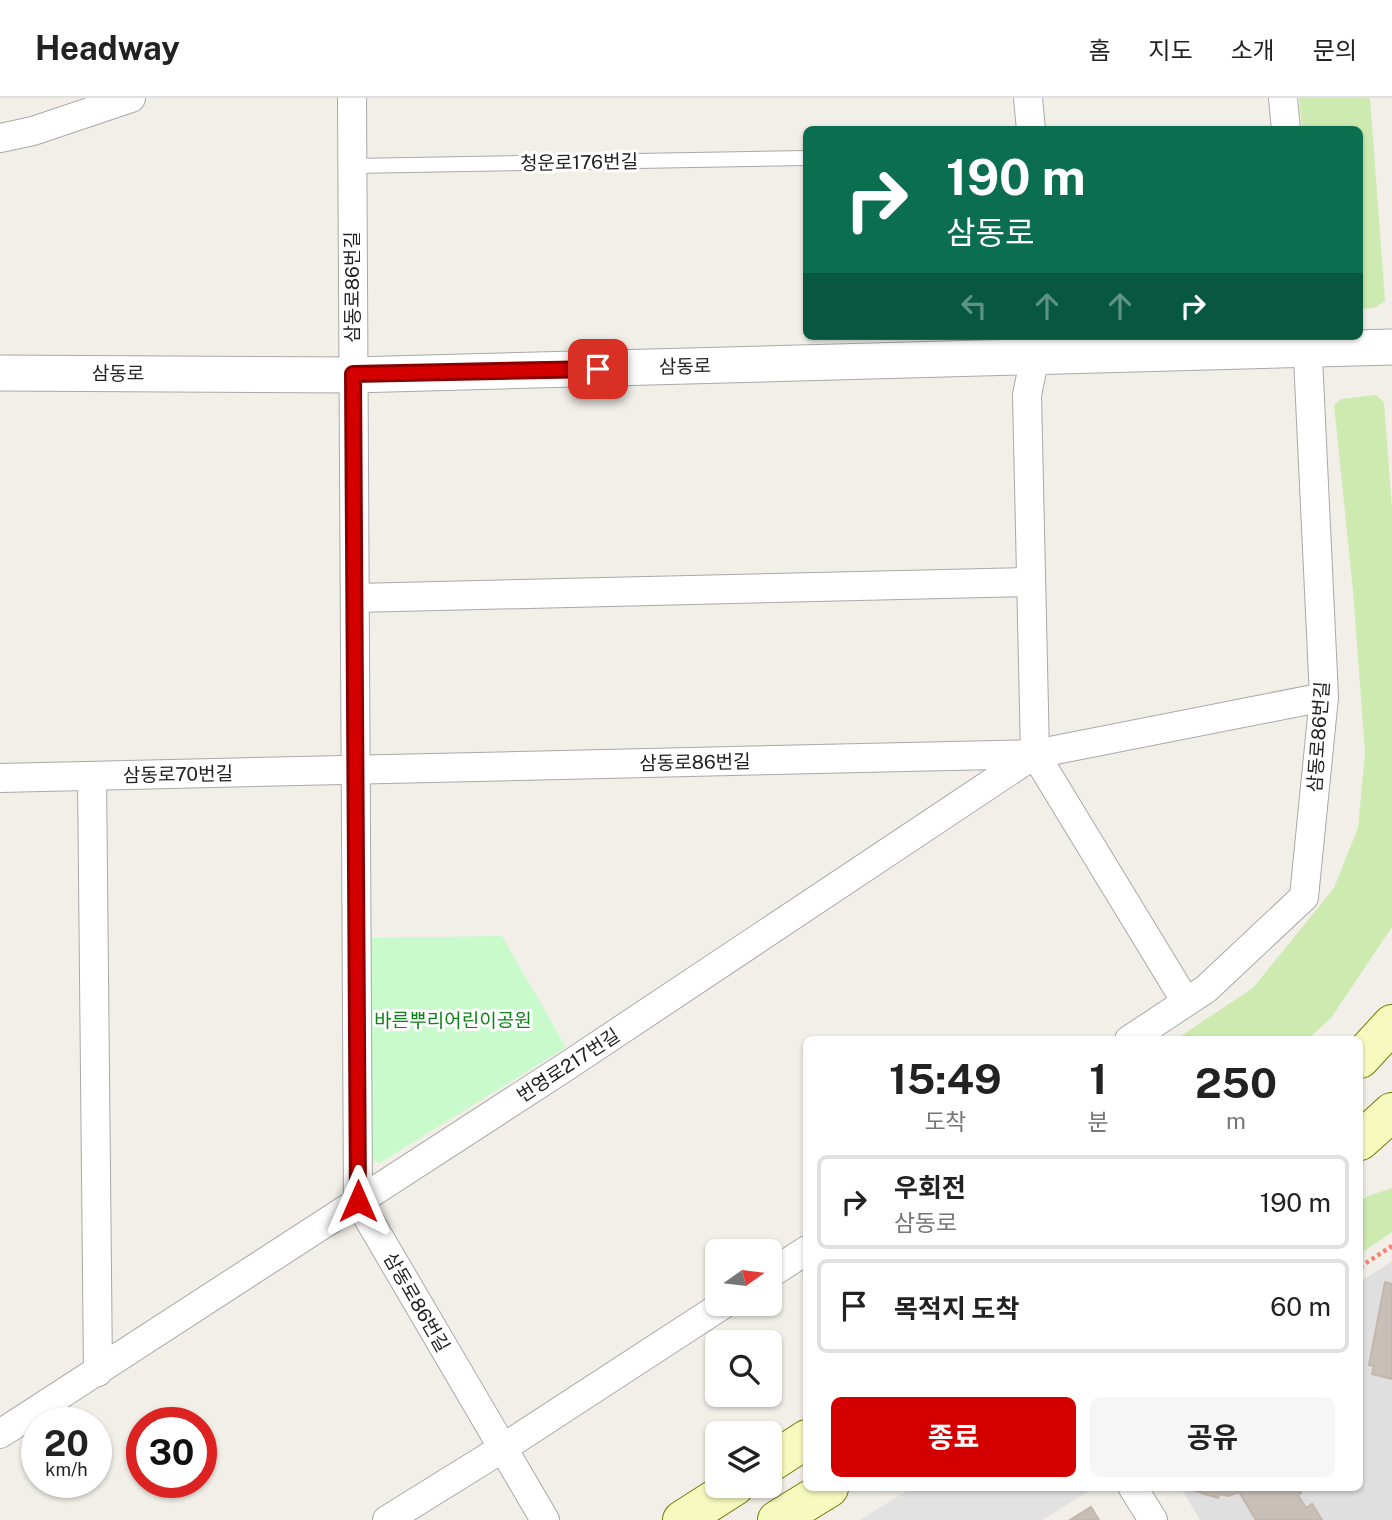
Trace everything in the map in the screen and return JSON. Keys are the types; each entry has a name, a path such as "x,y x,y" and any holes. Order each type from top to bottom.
{"main road":[{"path":"1363,1056 1392,1024"},
{"path":"1363,1138 1392,1112"},
{"path":"782,1455 803,1442"},
{"path":"777,1520 824,1491"},
{"path":"682,1520 716,1498"}],"street":[{"path":"0,138 33,131 131,98"},
{"name":"삼동로86번길","path":"352,98 358,1201 545,1520"},
{"path":"1028,98 1031,126"},
{"path":"1283,98 1286,126"},
{"name":"삼동로86번길","path":"1135,1036 1206,989 1304,897 1324,697 1307,343"},
{"name":"삼동로","path":"0,373 353,374 1037,347 1307,343 1392,347"},
{"path":"1037,347 1027,395 1035,754 1186,1002"},
{"path":"355,598 1031,582"},
{"path":"1035,754 1324,697"},
{"name":"삼동로86번길","path":"355,770 1035,754"},
{"name":"번영로217번길","path":"0,1434 567,1066 1035,754"},
{"name":"삼동로70번길","path":"0,778 355,770"},
{"path":"92,776 98,1372"},
{"path":"782,1266 803,1253"},
{"path":"387,1520 706,1316"},
{"path":"1135,1491 1153,1520"}],"lane":[{"name":"청운로176번길","path":"352,166 803,158"}],"path":[{"path":"1363,1265 1392,1246"}],"shaded area":[{"path":"1392,1261 1392,1520 1200,1520 1183,1491 1363,1491 1363,1280"},
{"path":"906,1491 1089,1491 1042,1520 860,1520"}],"green space":[{"path":"1299,98 1370,98 1385,301 1374,308 1363,309 1363,126 1302,126"},
{"path":"1376,395 1384,402 1392,509 1392,927 1331,1018 1311,1036 1181,1036 1253,988 1334,888 1358,828 1365,752 1353,591 1334,405 1341,399"},
{"name":"바른뿌리어린이공원","path":"502,936 566,1047 380,1163 370,1159 370,938"},
{"path":"1392,1188 1392,1232 1363,1252 1363,1199"}],"building":[{"path":"1385,1282 1392,1284 1392,1379 1372,1374 1374,1366 1369,1365"},
{"path":"1195,1491 1299,1491 1301,1493 1298,1495 1306,1508 1312,1504 1322,1520 1256,1520 1239,1492 1228,1496 1220,1494 1218,1498"},
{"path":"1091,1507 1099,1520 1070,1520"}],"route":[{"path":"358,1201 353,374 598,369"}]}
